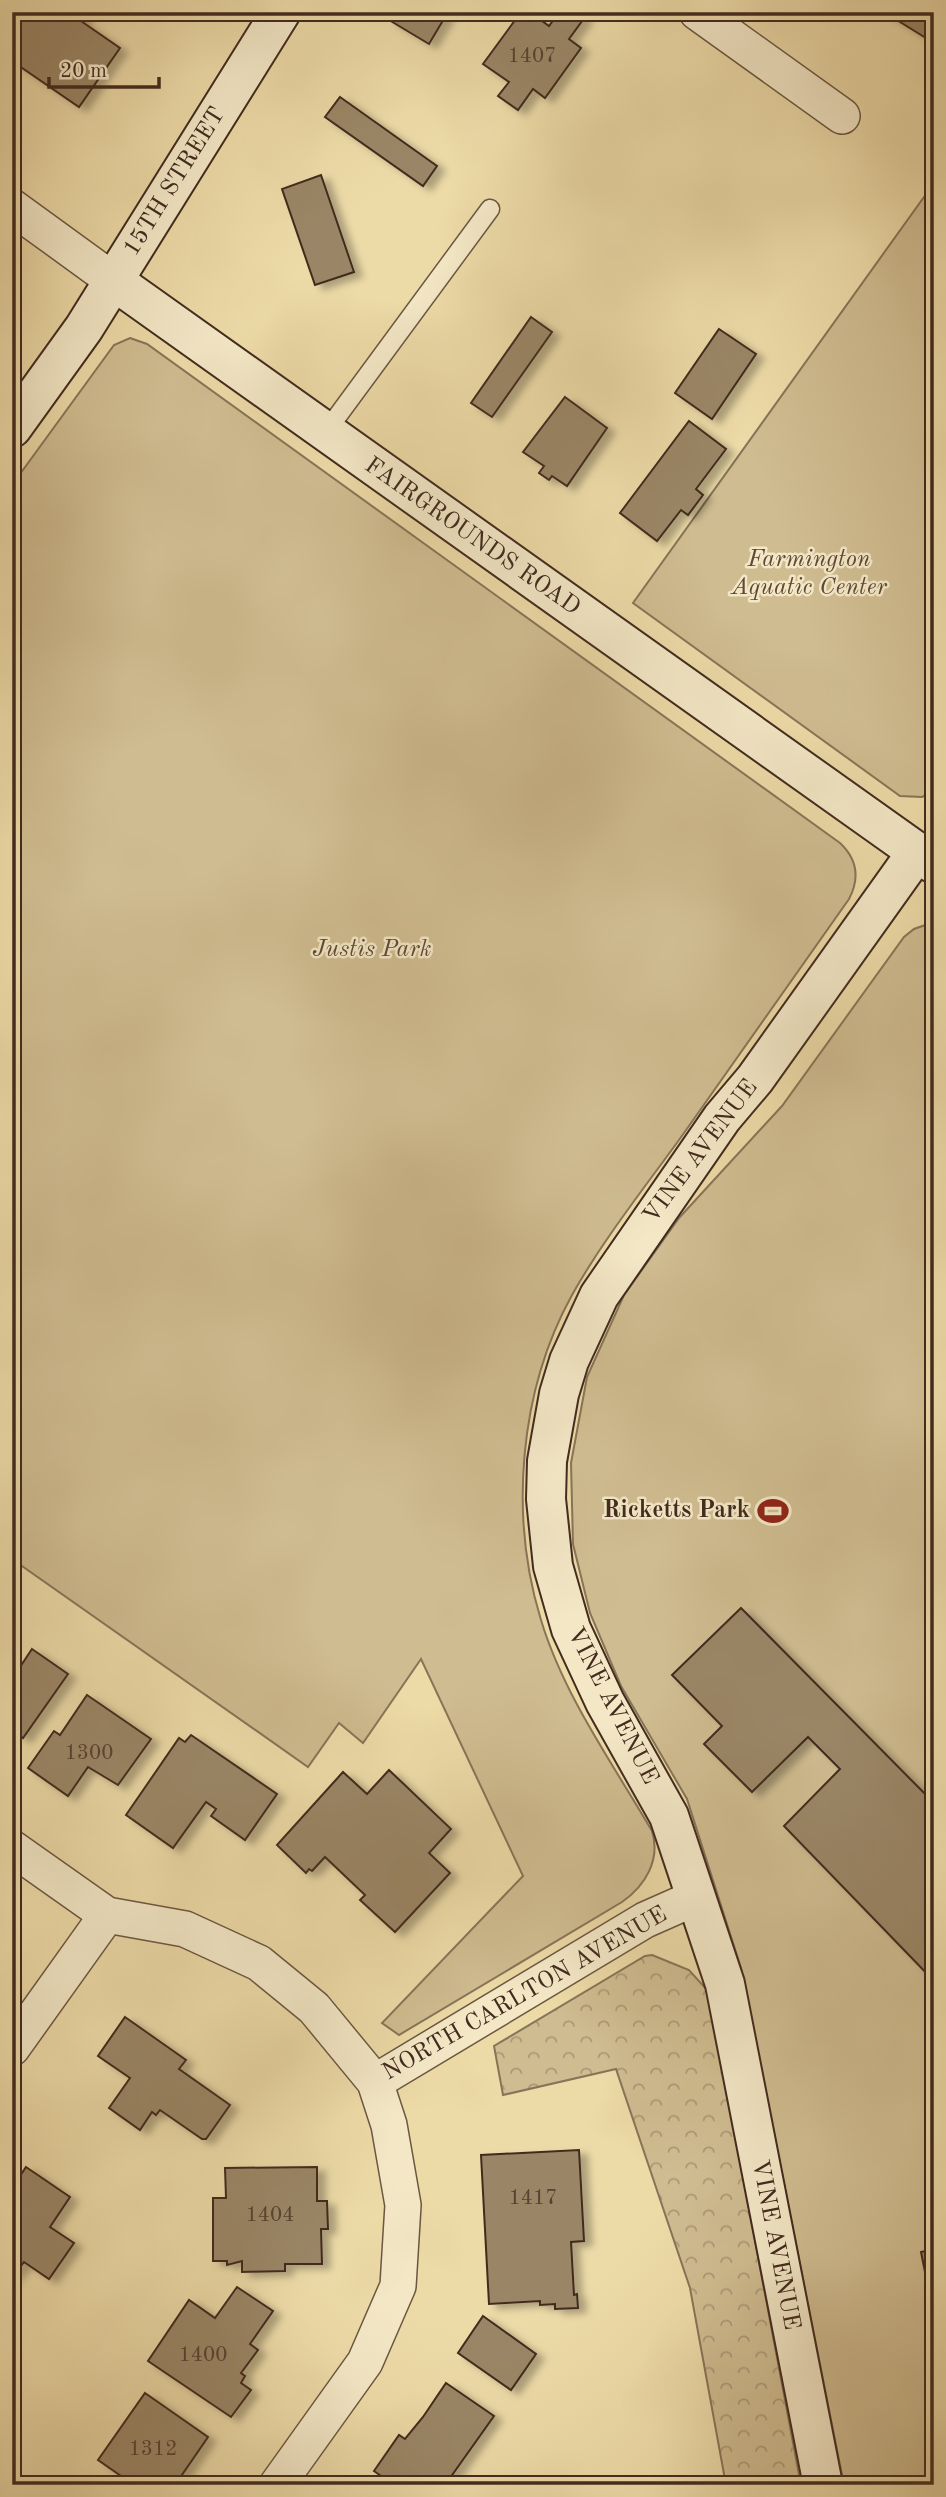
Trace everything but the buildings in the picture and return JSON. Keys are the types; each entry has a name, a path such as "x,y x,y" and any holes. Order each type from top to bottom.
{"street":[{"name":"15TH STREET","path":"12,428 114,281 281,12"},
{"path":"697,12 842,116"},
{"name":"FAIRGROUNDS ROAD","path":"12,207 325,433 926,858"},
{"name":"VINE AVENUE","path":"823,2485 725,1984 669,1816 605,1702 575,1640 561,1598 546,1499 547,1461 559,1394 582,1329 614,1271 926,858"},
{"name":"NORTH CARLTON AVENUE","path":"12,1848 107,1916 185,1929 260,1963 314,2008 375,2082 645,1920 697,1898"},
{"path":"12,2048 107,1916"},
{"path":"277,2485 365,2361 398,2286 402,2205 389,2125 375,2082"}],"lane":[{"path":"325,433 489,209"}],"green space":[{"name":"Farmington Aquatic Center","path":"934,183 934,791 922,797 900,796 633,603"},
{"name":"Justis Park","path":"130,338 147,344 840,843 846,849 855,869 855,884 849,899 584,1274 554,1332 530,1413 523,1497 525,1539 541,1620 576,1702 652,1831 653,1862 638,1888 622,1902 399,2035 382,2023 523,1876 421,1659 363,1743 339,1723 308,1767 12,1559 12,485 114,345"},
{"path":"934,922 934,2485 844,2485 741,1968 687,1799 621,1686 590,1613 573,1544 571,1463 587,1377 624,1295 679,1218 782,1106 904,937 914,929"},
{"path":"652,1955 689,1970 708,1991 801,2485 726,2485 690,2288 616,2069 503,2095 494,2046 645,1956"}],"place":[{"name":"Ricketts Park","path":"773,1511"}]}
